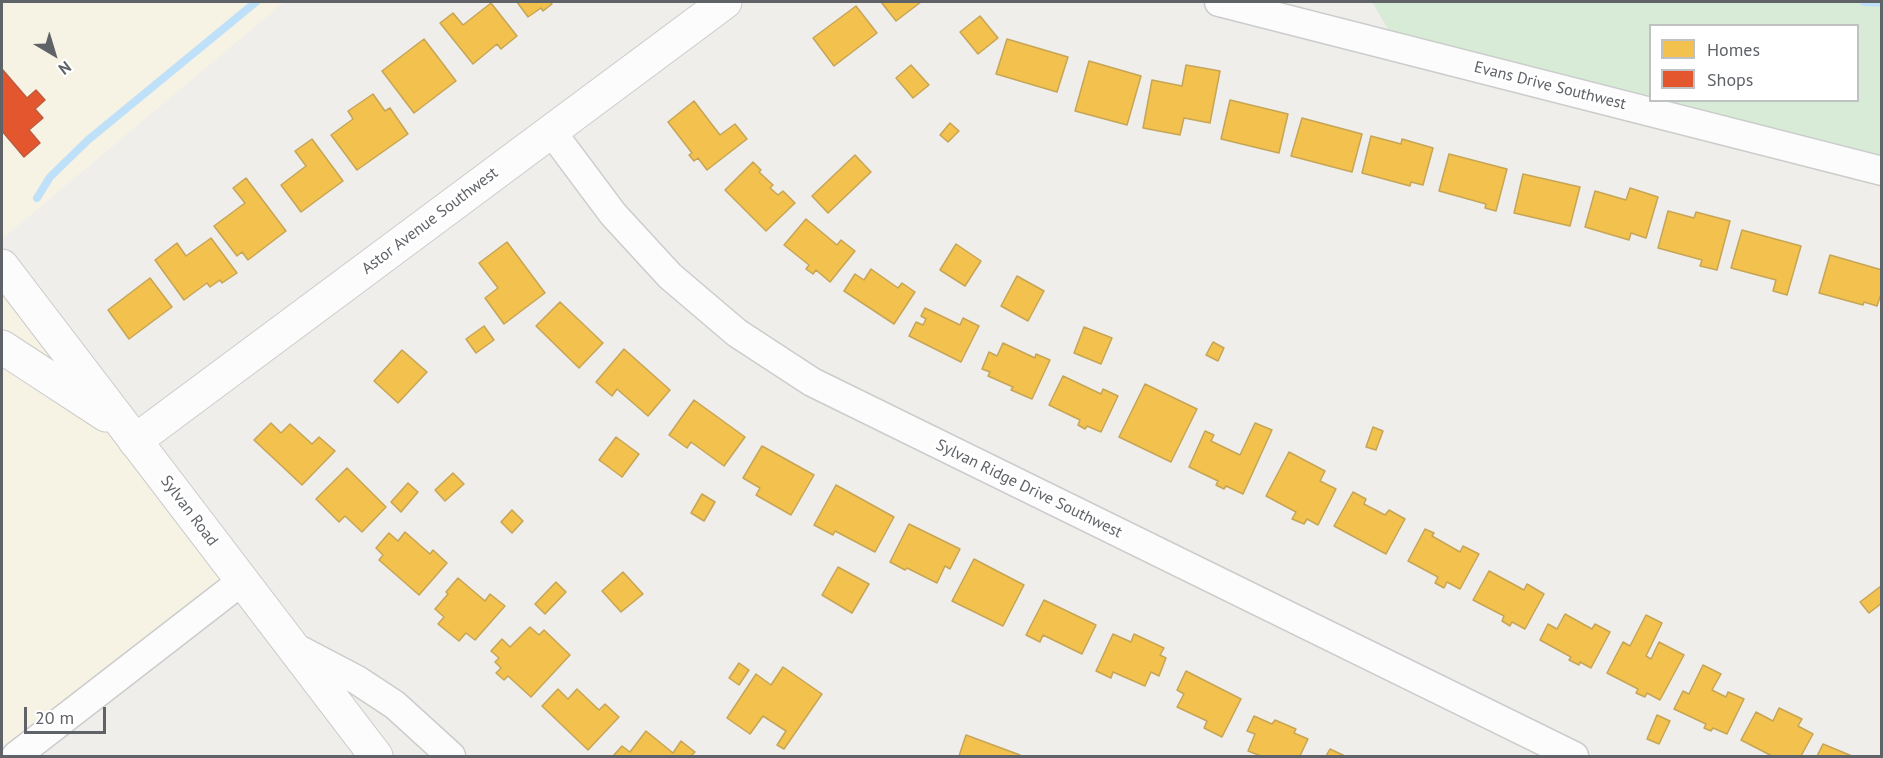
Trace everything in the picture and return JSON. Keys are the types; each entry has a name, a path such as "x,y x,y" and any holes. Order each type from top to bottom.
{"main road":[{"name":"Astor Avenue Southwest","path":"130,434 551,131 725,2"},
{"name":"Sylvan Road","path":"3,275 130,434 376,756"},
{"path":"2,347 130,434"}],"street":[{"name":"Evans Drive Southwest","path":"1219,2 1881,171"},
{"name":"Sylvan Ridge Drive Southwest","path":"551,131 613,213 670,276 738,333 812,382 1574,756"},
{"path":"16,756 242,581"},
{"path":"292,646 357,680 395,705 451,756"}],"shaded area":[{"path":"2,2 284,2 2,239"},
{"path":"2,258 252,574 19,756 2,756"}],"green space":[{"path":"1372,2 1881,2 1881,165 1400,49"}],"building: Homes":[{"path":"517,2 550,2 552,4 543,11 541,8 528,17"},
{"path":"881,2 921,2 896,21"},
{"path":"491,3 517,36 501,49 497,44 473,64 440,23 453,13 463,25"},
{"path":"856,6 877,33 834,66 813,38"},
{"path":"980,16 998,38 978,54 960,32"},
{"path":"424,39 456,81 414,113 382,71"},
{"path":"1007,39 1068,57 1057,92 996,74"},
{"path":"1089,61 1141,76 1127,125 1075,111"},
{"path":"911,65 929,85 913,98 896,78"},
{"path":"1186,65 1220,71 1210,123 1184,118 1180,135 1143,128 1152,80 1182,86"},
{"path":"373,94 385,111 390,108 408,134 357,170 331,135 353,119 348,111"},
{"path":"1230,100 1288,114 1279,153 1221,139"},
{"path":"694,101 720,135 735,124 747,139 707,170 698,158 694,161 689,155 692,153 668,122"},
{"path":"1302,118 1362,134 1352,172 1291,156"},
{"path":"950,123 959,131 948,142 940,135"},
{"path":"1371,136 1401,144 1402,139 1433,148 1423,185 1411,182 1410,186 1362,173"},
{"path":"312,139 343,181 301,212 281,185 306,166 295,151"},
{"path":"1449,154 1507,169 1496,211 1485,208 1486,204 1439,191"},
{"path":"855,155 871,172 828,213 812,196"},
{"path":"753,162 761,170 759,172 773,185 770,188 778,195 783,191 795,203 766,231 725,190"},
{"path":"1523,174 1580,187 1570,226 1514,213"},
{"path":"246,178 286,231 248,260 242,252 237,256 214,226 245,203 233,188"},
{"path":"1630,188 1658,197 1646,238 1631,233 1629,240 1585,227 1595,191 1626,200"},
{"path":"1668,211 1694,218 1696,212 1730,221 1717,270 1700,266 1702,260 1658,248"},
{"path":"806,219 837,245 841,240 855,251 830,282 816,270 813,274 806,269 809,265 784,245"},
{"path":"1742,230 1801,246 1787,295 1773,291 1776,280 1731,268"},
{"path":"211,238 237,273 222,283 220,280 210,287 207,283 184,300 155,260 177,243 186,256"},
{"path":"507,242 545,293 504,324 485,298 498,288 479,263"},
{"path":"956,244 981,261 965,286 940,270"},
{"path":"1830,255 1882,270 1882,291 1877,306 1864,302 1863,305 1819,293"},
{"path":"871,269 898,288 902,283 915,292 894,324 844,291 855,274 864,280"},
{"path":"1017,276 1044,291 1028,321 1001,306"},
{"path":"150,278 172,307 129,339 108,310"},
{"path":"560,302 603,343 579,368 536,326"},
{"path":"925,308 960,325 963,318 979,326 961,362 909,336 916,322 923,325 926,319 921,316"},
{"path":"484,326 494,340 476,353 466,339"},
{"path":"1084,327 1112,338 1101,364 1074,353"},
{"path":"1213,342 1224,348 1218,361 1206,355"},
{"path":"1003,343 1035,358 1036,354 1050,360 1032,399 1011,390 1013,387 988,376 990,372 982,369 989,352 997,356"},
{"path":"624,349 670,390 648,416 617,389 612,396 596,382"},
{"path":"402,350 427,372 398,403 374,381"},
{"path":"1063,376 1101,394 1103,389 1118,396 1101,432 1087,426 1085,429 1078,425 1080,420 1049,405"},
{"path":"1145,384 1197,409 1171,462 1119,437"},
{"path":"694,400 745,437 724,466 691,442 687,448 669,435"},
{"path":"271,423 281,433 290,424 312,444 319,437 335,451 302,485 254,440"},
{"path":"1255,423 1272,430 1243,494 1226,486 1224,489 1216,485 1218,481 1189,467 1205,431 1214,435 1211,441 1240,455"},
{"path":"1373,427 1383,431 1376,450 1366,447"},
{"path":"616,437 639,454 622,477 599,460"},
{"path":"762,446 814,475 791,515 756,495 760,488 743,478"},
{"path":"1289,452 1325,471 1320,481 1336,489 1318,525 1307,519 1304,524 1292,519 1296,512 1266,496"},
{"path":"347,468 386,507 362,532 345,516 339,522 316,499"},
{"path":"453,473 464,484 445,501 435,490"},
{"path":"408,483 418,492 401,512 391,502"},
{"path":"836,485 894,517 875,552 835,531 833,535 814,525"},
{"path":"1353,492 1366,499 1364,504 1385,515 1389,510 1405,519 1386,554 1334,526"},
{"path":"702,494 715,502 704,521 691,513"},
{"path":"512,510 523,521 512,533 501,522"},
{"path":"909,524 960,549 950,569 945,566 937,583 890,562"},
{"path":"1425,529 1434,533 1432,536 1460,552 1463,546 1479,554 1460,589 1447,582 1444,588 1435,583 1438,577 1408,561"},
{"path":"405,532 430,554 433,550 447,563 419,595 379,560 383,555 376,548 389,533 398,541"},
{"path":"974,559 1024,585 1003,626 952,601"},
{"path":"838,567 869,584 852,613 822,595"},
{"path":"1489,571 1524,590 1527,584 1544,594 1525,629 1512,622 1510,626 1502,621 1504,616 1473,600"},
{"path":"623,572 643,594 621,612 602,591"},
{"path":"458,578 485,601 490,594 505,606 475,640 466,633 459,641 438,624 444,617 435,609"},
{"path":"556,582 566,592 545,614 535,604"},
{"path":"1881,586 1882,603 1869,613 1860,602"},
{"path":"1044,600 1096,625 1082,654 1043,635 1040,642 1026,635"},
{"path":"1565,614 1592,629 1595,624 1610,632 1591,668 1580,662 1579,665 1569,660 1571,657 1540,640 1548,624 1557,629"},
{"path":"1646,615 1662,623 1646,656 1651,659 1659,642 1684,655 1660,700 1647,693 1645,697 1636,693 1638,689 1607,673 1623,642 1630,646"},
{"path":"530,627 539,635 544,630 570,655 531,697 508,676 504,680 496,673 501,668 495,662 499,658 491,651 502,639 510,647"},
{"path":"1113,634 1131,642 1134,634 1164,648 1160,655 1166,658 1159,676 1151,672 1145,686 1113,672 1111,678 1096,671"},
{"path":"739,663 749,670 739,685 729,678"},
{"path":"1703,665 1721,674 1712,690 1726,697 1728,692 1744,699 1727,734 1713,728 1711,731 1704,728 1706,724 1674,709 1683,691 1689,694"},
{"path":"783,667 822,694 784,749 777,745 786,731 763,716 750,734 727,718 756,674 771,685"},
{"path":"1186,671 1241,699 1222,737 1204,728 1207,721 1177,707 1184,694 1177,690"},
{"path":"558,689 568,699 577,689 599,710 605,704 619,717 588,750 542,706"},
{"path":"1779,708 1802,719 1798,726 1813,734 1801,756 1772,756 1741,740 1756,712 1773,721"},
{"path":"1657,715 1670,721 1659,744 1647,739"},
{"path":"1254,716 1272,724 1275,720 1296,729 1294,733 1308,739 1300,756 1261,756 1248,751 1255,734 1247,731"},
{"path":"646,731 673,753 681,741 695,752 691,756 613,756 622,746 630,752"},
{"path":"966,735 1020,755 959,756"},
{"path":"1823,744 1852,756 1817,756"},
{"path":"1330,749 1345,756 1326,756"}],"building: Shops":[{"path":"2,69 27,98 36,90 45,100 35,109 43,118 29,130 40,143 24,157 2,131"}],"waterway":[{"path":"37,198 50,177 88,140 256,2"},
{"path":"1864,2 1882,3"}]}
